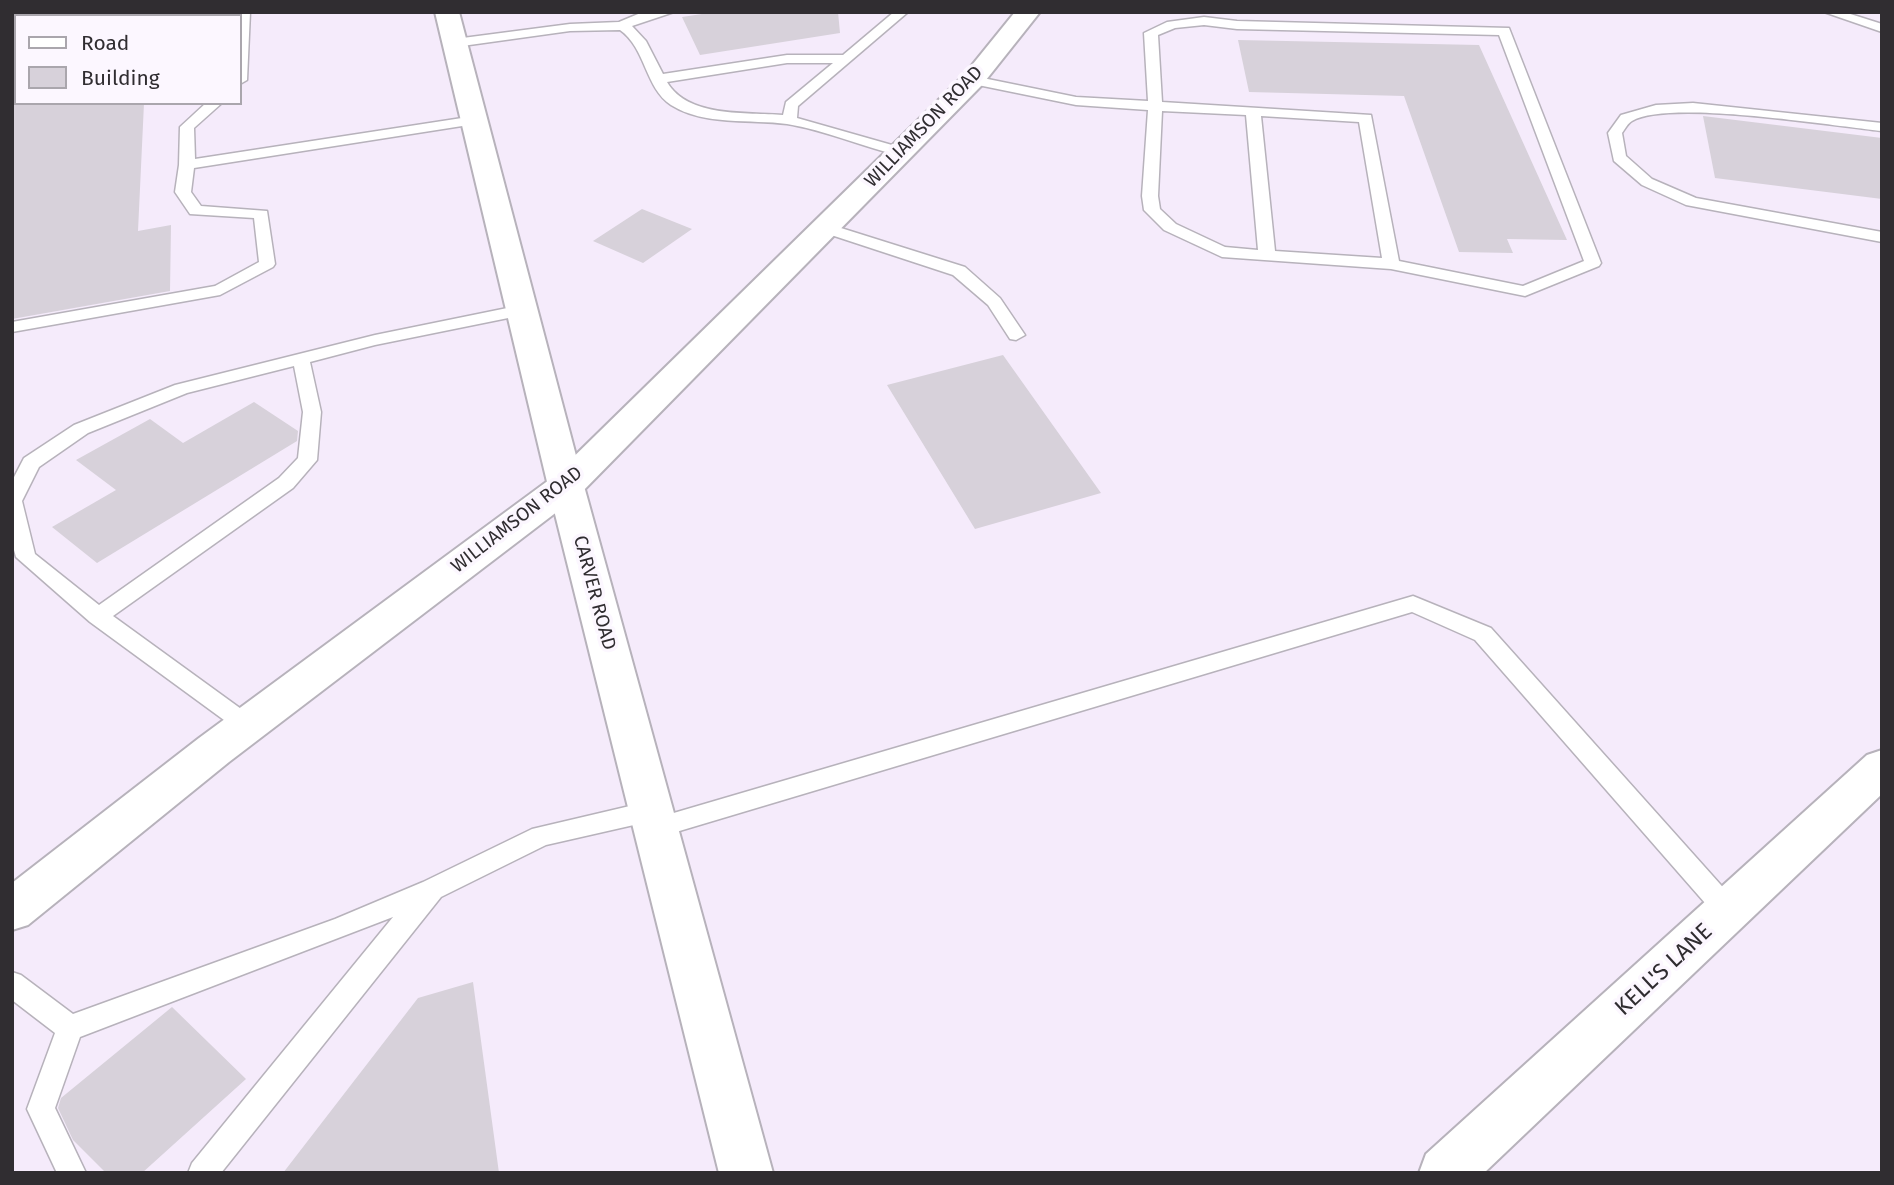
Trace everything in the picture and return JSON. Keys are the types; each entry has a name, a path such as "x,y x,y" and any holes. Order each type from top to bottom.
{"street":[{"name":"CARVER ROAD","path":"447,12 566,486 746,1173"},
{"name":"WILLIAMSON ROAD","path":"12,910 247,725 566,486 973,80 1028,12"},
{"name":"KELL'S LANE","path":"1445,1173 1882,767"}],"lane":[{"path":"242,46 244,12"},
{"path":"455,43 594,26 621,26 668,12"},
{"path":"790,120 791,104 902,12"},
{"path":"1830,12 1882,29"},
{"path":"1200,19 1237,25 1504,31 1593,263 1525,291 1391,264 1222,252 1170,227 1152,210 1150,196 1155,106 1151,33 1165,26 1200,19"},
{"path":"621,26 634,32 673,100 690,107 723,114 790,120 901,152"},
{"path":"661,79 787,59 845,59"},
{"path":"973,80 1076,101 1366,118 1391,264"},
{"path":"12,327 220,290 267,264 261,214 196,211 183,192 187,166 187,127 213,105"},
{"path":"1882,128 1693,107 1656,109 1626,118 1615,133 1619,158 1647,182 1692,202 1882,237"},
{"path":"1253,112 1267,255"},
{"path":"187,166 475,120"},
{"path":"825,228 908,252 959,271 994,302 1016,335"},
{"path":"247,725 98,616 26,556 12,501 31,463 81,429 181,389 375,340 522,310"},
{"path":"98,616 286,483 307,460 312,412 301,359"},
{"path":"72,1173 41,1109 70,1028 343,927 432,889 541,836 653,819 1413,604 1483,634 1728,911"},
{"path":"202,1173 432,889"},
{"path":"12,984 70,1028"}],"shaded area":[{"path":"12,12 1882,12 1882,1173 12,1173"}],"building":[{"path":"715,12 838,12 840,33 700,55 682,17"},
{"path":"1238,40 1479,45 1567,240 1507,239 1513,253 1459,252 1404,96 1249,92"},
{"path":"12,103 144,105 138,231 171,225 170,291 12,319"},
{"path":"1703,116 1882,138 1882,199 1715,178"},
{"path":"642,209 692,229 643,263 593,241"},
{"path":"1003,355 1101,493 975,529 887,385"},
{"path":"254,402 298,431 297,441 97,563 52,527 116,490 76,460 150,419 183,443"},
{"path":"473,982 499,1173 283,1173 418,998"},
{"path":"172,1007 246,1079 142,1173 106,1173 73,1140 58,1108 61,1098"}]}
